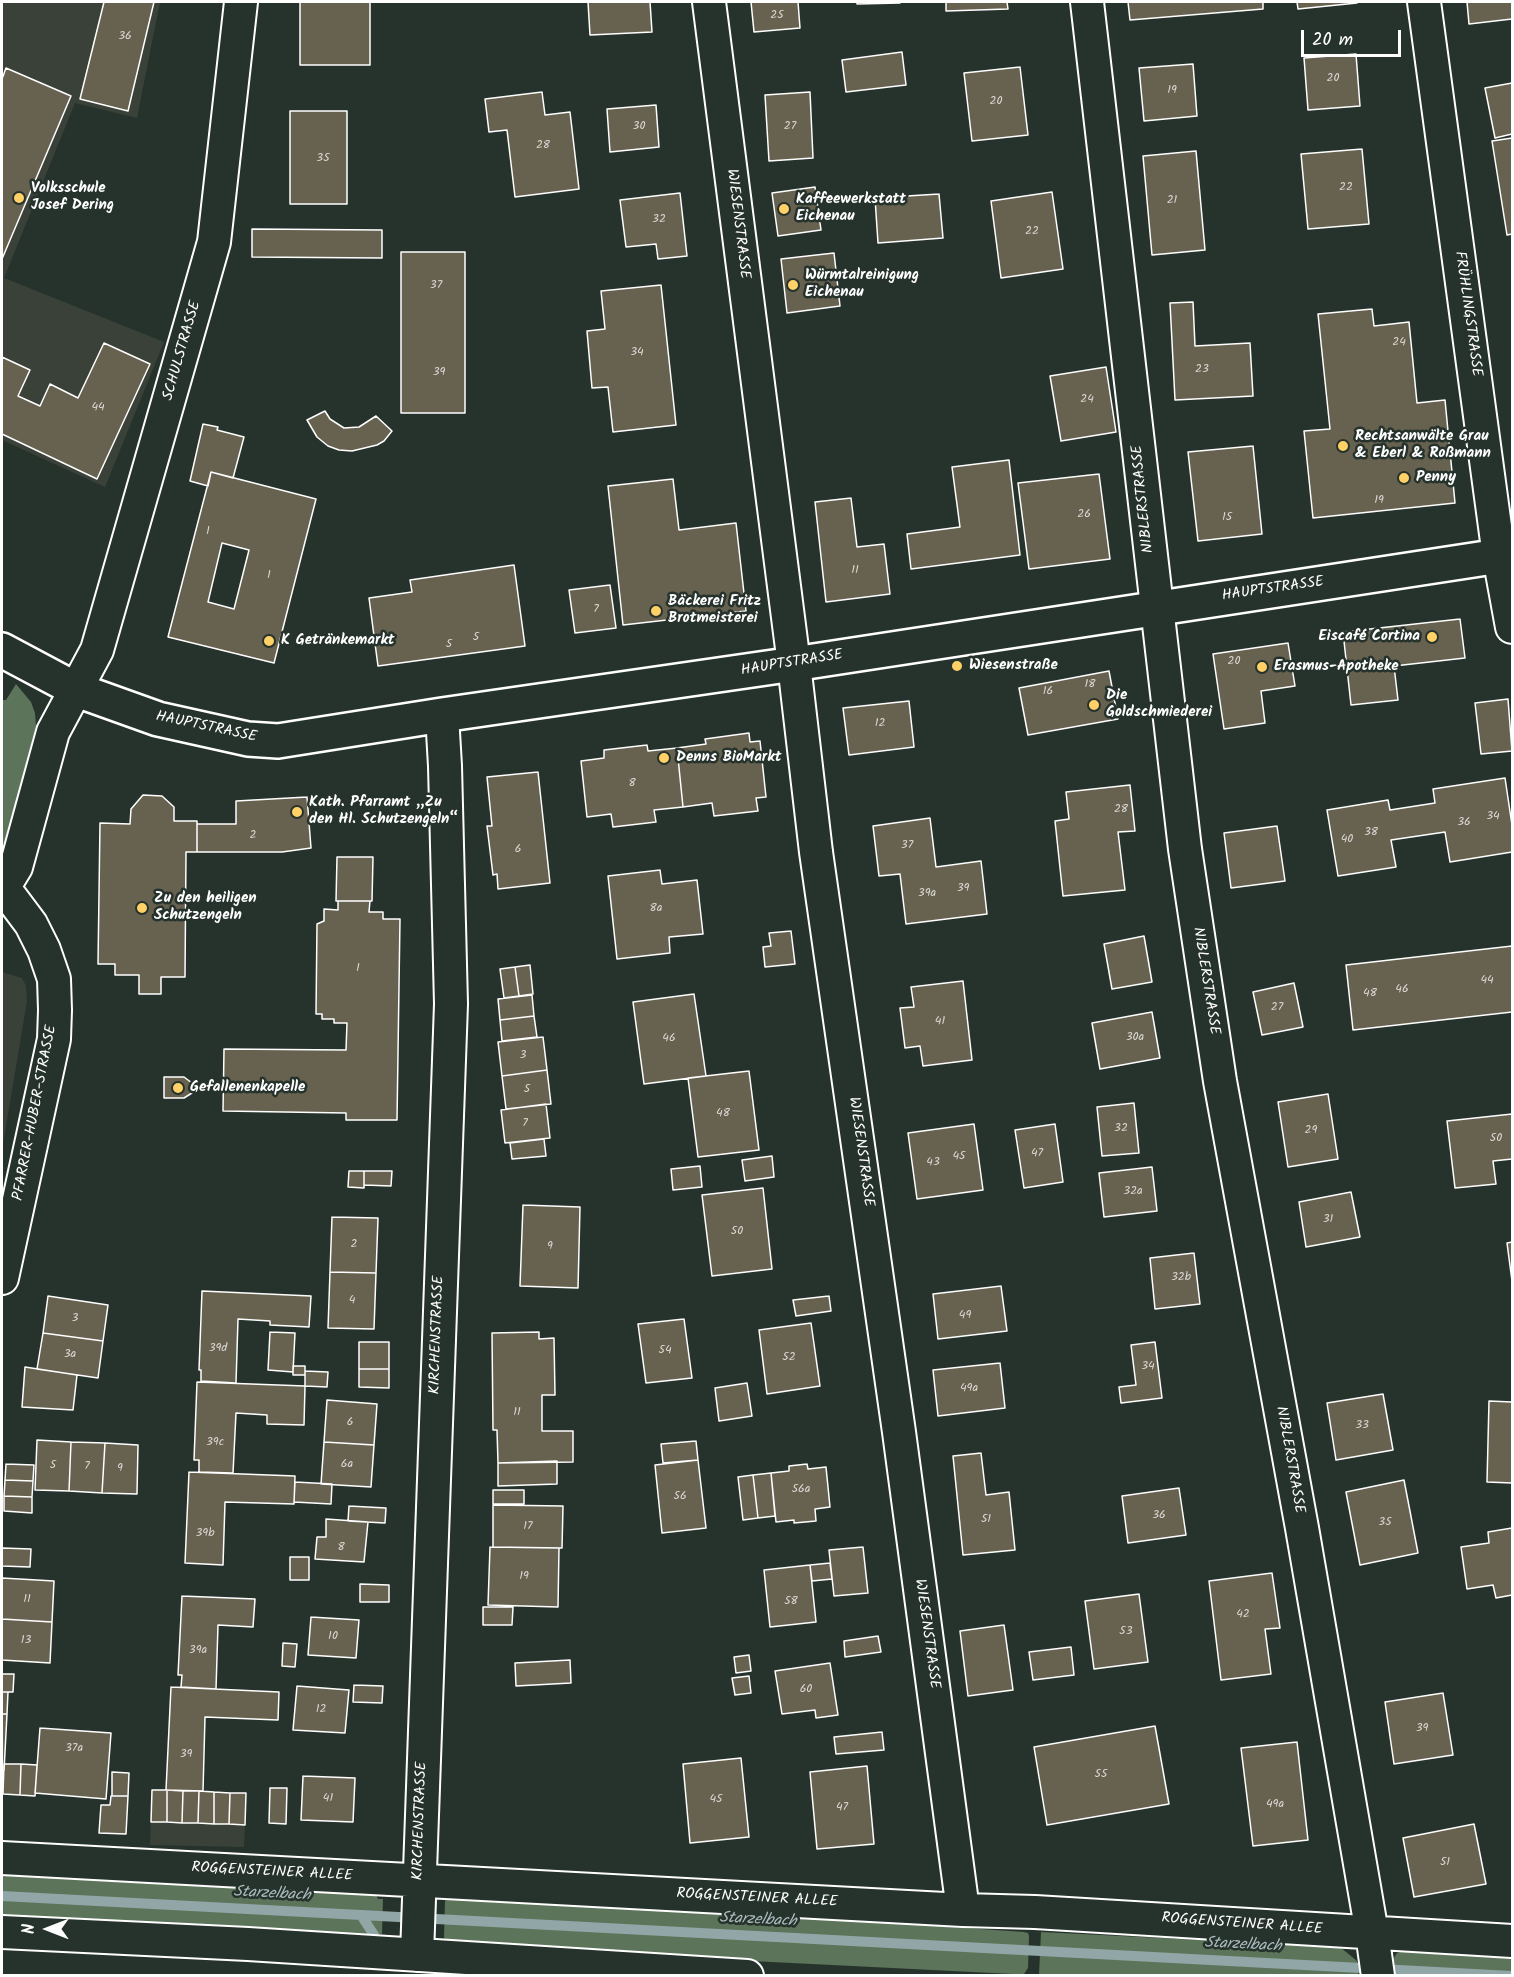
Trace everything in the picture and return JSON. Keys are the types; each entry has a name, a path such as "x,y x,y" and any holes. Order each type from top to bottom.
{"main road":[{"name":"HAUPTSTRASSE","path":"2,650 77,690 158,719 238,737 278,741 1506,555"}],"street":[{"name":"SCHULSTRASSE","path":"3,889 16,867 53,732 97,650 214,242 241,2"},
{"name":"WIESENSTRASSE","path":"709,2 816,852 899,1432 963,1910"},
{"name":"NIBLERSTRASSE","path":"1087,2 1185,849 1220,1082 1304,1540 1375,1954"},
{"name":"FRÜHLINGSTRASSE","path":"1424,2 1506,555 1512,627"},
{"name":"KIRCHENSTRASSE","path":"418,1945 451,1004 442,715"},
{"name":"PFARRER-HUBER-STRASSE","path":"2,1278 54,1039 55,1010 54,979 44,950 31,924 3,889"},
{"name":"ROGGENSTEINER ALLEE","path":"2,1858 419,1890 1035,1912 1375,1954 1512,1941"},
{"path":"2,1932 383,1964 418,1945 747,1976"}],"shaded area":[{"name":"Volksschule Josef Dering","path":"2,2 160,2 137,118 75,103 4,278 164,342 105,487 2,440"},
{"path":"2,972 22,978 26,986 27,1001 2,1150"},
{"path":"152,1790 246,1793 244,1847 150,1845"}],"green space":[{"path":"16,684 31,702 36,726 2,852 2,700 6,700"},
{"path":"2,1874 375,1893 378,1899 383,1899 382,1934 375,1934 371,1942 2,1922"},
{"path":"458,1893 1024,1932 1029,1936 1028,1968 1024,1974 1013,1974 449,1946 444,1936 445,1901 450,1895"},
{"path":"1041,1932 1340,1947 1357,1961 1358,1975 1039,1975"},
{"path":"1404,1951 1512,1958 1512,1975 1393,1975 1391,1963 1397,1953"}],"building":[{"path":"104,2 154,2 128,111 80,99"},
{"path":"300,2 370,2 370,65 300,65"},
{"path":"588,2 650,2 652,32 590,35"},
{"path":"751,2 798,2 800,28 754,32"},
{"path":"857,2 900,2 900,3 857,4"},
{"path":"946,2 1007,2 1008,9 946,11"},
{"path":"1128,2 1263,2 1263,9 1130,20"},
{"path":"1297,2 1357,2 1357,3 1298,9"},
{"path":"1467,2 1512,2 1512,19 1469,24"},
{"path":"902,52 906,85 846,92 842,60"},
{"path":"1356,54 1360,106 1308,110 1304,58"},
{"path":"1193,64 1197,116 1144,121 1139,68"},
{"path":"1020,67 1028,135 972,141 964,73"},
{"path":"6,68 71,96 2,259 2,79"},
{"path":"1512,83 1512,134 1495,138 1485,88"},
{"path":"542,92 545,115 570,112 579,189 515,197 507,130 489,132 485,99"},
{"path":"810,92 813,158 769,161 765,95"},
{"path":"656,105 659,147 610,152 607,109"},
{"path":"290,111 347,111 347,204 290,204"},
{"path":"1512,138 1512,234 1507,235 1492,141"},
{"path":"1362,149 1369,224 1308,229 1301,154"},
{"path":"1196,151 1205,250 1152,255 1143,156"},
{"path":"815,187 821,230 778,236 772,193"},
{"path":"1052,192 1063,269 1001,278 991,201"},
{"path":"680,193 687,256 658,259 656,244 626,247 620,200"},
{"path":"939,194 943,238 878,243 875,198"},
{"path":"252,229 382,230 382,258 252,257"},
{"path":"401,252 465,252 465,413 401,413"},
{"path":"834,253 840,306 787,313 781,259"},
{"path":"661,285 676,425 613,432 608,387 592,388 587,331 605,329 601,291"},
{"path":"1193,302 1195,346 1250,343 1253,396 1175,400 1170,303"},
{"path":"1372,309 1374,326 1409,322 1417,403 1445,400 1455,503 1313,518 1304,431 1330,429 1318,314"},
{"path":"104,343 150,364 97,479 2,434 2,357 30,370 18,396 40,406 50,384 78,398"},
{"path":"1106,367 1116,432 1061,441 1050,376"},
{"path":"325,411 330,419 344,428 359,427 376,416 392,431 384,441 377,445 352,451 339,450 328,446 317,437 307,420"},
{"path":"203,424 244,437 233,478 211,472 208,486 190,481"},
{"path":"1253,446 1262,534 1198,541 1188,452"},
{"path":"1009,460 1020,555 911,569 907,534 960,527 952,467"},
{"path":"211,472 316,499 274,663 168,637","holes":["222,543 249,550 234,609 208,602"]},
{"path":"1099,474 1110,559 1029,569 1018,483"},
{"path":"673,479 679,530 736,523 746,611 623,625 608,486"},
{"path":"851,498 857,547 884,544 890,594 826,602 815,502"},
{"path":"514,565 525,646 378,666 369,598 412,592 410,580"},
{"path":"610,585 616,628 575,633 569,590"},
{"path":"1460,619 1465,658 1394,666 1398,700 1351,705 1343,632"},
{"path":"1288,643 1295,686 1261,691 1265,723 1224,729 1213,654"},
{"path":"1109,671 1118,719 1028,735 1019,688"},
{"path":"1508,699 1512,751 1481,754 1475,703"},
{"path":"909,701 914,747 849,755 843,708"},
{"path":"749,733 750,742 760,741 766,797 756,798 758,811 714,816 712,803 683,807 677,748 706,744 705,739"},
{"path":"647,745 648,751 677,748 683,807 654,810 656,822 613,827 611,814 587,817 581,761 604,758 604,750"},
{"path":"538,772 550,883 498,889 497,874 493,875 487,826 492,826 487,777"},
{"path":"1505,778 1512,825 1512,852 1450,862 1445,832 1391,840 1396,867 1338,876 1327,810 1388,800 1390,810 1435,803 1433,789"},
{"path":"1130,785 1135,831 1118,832 1125,890 1063,896 1055,821 1069,819 1066,792"},
{"name":"Zu den heiligen Schutzengeln","path":"143,795 162,796 174,807 174,821 197,821 197,852 186,852 185,977 161,977 161,994 139,994 139,975 115,975 115,964 98,964 100,823 130,824 131,809"},
{"path":"307,797 311,848 282,852 197,852 197,824 236,824 236,801"},
{"path":"930,818 936,867 981,861 987,914 906,924 900,874 879,876 873,826"},
{"path":"1277,826 1285,881 1231,888 1224,833"},
{"path":"337,857 373,857 372,901 336,901"},
{"path":"660,870 662,884 697,880 703,934 669,937 670,953 617,959 608,876"},
{"path":"338,901 370,901 369,912 383,912 383,919 400,919 397,1120 346,1120 346,1113 223,1111 224,1049 346,1050 347,1023 334,1023 334,1019 322,1019 322,1014 316,1014 317,924 324,921 324,909 338,910"},
{"path":"791,931 795,964 765,967 763,947 771,946 769,933"},
{"path":"1144,936 1152,982 1112,989 1104,944"},
{"path":"1512,946 1512,1012 1353,1030 1346,965"},
{"path":"530,965 533,994 519,996 515,967"},
{"path":"515,967 519,996 504,998 500,969"},
{"path":"963,981 972,1060 923,1066 920,1046 905,1048 900,1008 914,1007 911,987"},
{"path":"1294,983 1303,1027 1262,1035 1253,992"},
{"path":"694,994 706,1076 644,1084 633,1002"},
{"path":"532,995 534,1016 500,1020 498,999"},
{"path":"1152,1012 1160,1058 1100,1069 1092,1023"},
{"path":"534,1016 537,1037 502,1041 500,1020"},
{"path":"543,1037 547,1070 502,1076 498,1042"},
{"path":"547,1070 551,1104 506,1109 502,1076"},
{"path":"749,1071 759,1150 698,1157 688,1078"},
{"name":"Gefallenenkapelle","path":"164,1077 184,1077 192,1083 192,1093 184,1098 164,1098"},
{"path":"1328,1094 1338,1159 1288,1167 1278,1102"},
{"path":"1134,1103 1139,1153 1102,1156 1097,1107"},
{"path":"546,1104 550,1138 505,1143 501,1110"},
{"path":"1512,1114 1512,1159 1493,1161 1496,1184 1455,1188 1447,1121"},
{"path":"974,1124 983,1190 917,1199 908,1133"},
{"path":"1055,1124 1063,1182 1024,1188 1015,1130"},
{"path":"544,1139 546,1156 512,1159 510,1143"},
{"path":"772,1156 774,1177 745,1181 742,1160"},
{"path":"700,1166 702,1187 673,1190 671,1169"},
{"path":"1152,1167 1157,1211 1104,1217 1099,1173"},
{"path":"349,1171 364,1171 364,1188 348,1187"},
{"path":"364,1171 392,1171 391,1186 364,1185"},
{"path":"763,1188 772,1269 712,1276 702,1195"},
{"path":"1351,1192 1360,1237 1306,1247 1299,1202"},
{"path":"523,1205 580,1207 578,1288 520,1286"},
{"path":"332,1217 378,1218 376,1273 330,1272"},
{"path":"1512,1242 1512,1281 1507,1243"},
{"path":"1194,1253 1200,1304 1155,1309 1150,1258"},
{"path":"330,1272 376,1273 374,1329 328,1328"},
{"path":"1001,1286 1007,1331 938,1339 933,1294"},
{"path":"202,1291 311,1296 309,1327 270,1325 270,1321 238,1319 236,1383 201,1381 201,1370 199,1370"},
{"path":"48,1296 108,1305 103,1341 43,1333"},
{"path":"829,1296 831,1311 796,1316 793,1300"},
{"path":"684,1319 692,1378 646,1383 638,1324"},
{"path":"811,1323 820,1386 767,1394 759,1330"},
{"path":"270,1332 295,1333 293,1372 268,1370"},
{"path":"539,1332 539,1339 554,1338 555,1395 542,1395 542,1431 573,1431 573,1462 498,1463 497,1430 493,1430 492,1333"},
{"path":"43,1333 103,1341 98,1378 37,1369"},
{"path":"359,1342 389,1342 389,1369 359,1369"},
{"path":"1155,1342 1162,1398 1121,1403 1119,1387 1136,1385 1131,1345"},
{"path":"1000,1363 1005,1408 938,1416 933,1370"},
{"path":"293,1366 305,1366 305,1375 293,1375"},
{"path":"25,1367 77,1375 73,1410 22,1407"},
{"path":"359,1369 389,1369 389,1388 359,1387"},
{"path":"305,1371 328,1372 327,1387 305,1386"},
{"path":"197,1382 305,1386 304,1425 267,1424 267,1415 236,1413 233,1473 199,1472 199,1460 194,1460"},
{"path":"747,1383 752,1416 719,1421 715,1388"},
{"path":"1383,1394 1393,1450 1336,1460 1327,1403"},
{"path":"327,1400 377,1404 374,1445 324,1442"},
{"path":"1489,1401 1512,1402 1512,1483 1487,1482"},
{"path":"37,1440 71,1442 69,1491 35,1490"},
{"path":"696,1441 698,1460 663,1463 661,1444"},
{"path":"71,1442 105,1443 102,1493 69,1491"},
{"path":"324,1442 374,1445 371,1487 321,1484"},
{"path":"105,1443 138,1445 137,1494 102,1493"},
{"path":"981,1453 986,1495 1009,1492 1015,1550 963,1555 953,1456"},
{"path":"698,1460 706,1528 662,1533 655,1465"},
{"path":"557,1461 557,1484 498,1486 498,1463"},
{"path":"6,1464 34,1465 33,1481 5,1480"},
{"path":"807,1464 808,1469 826,1467 830,1507 815,1509 816,1521 776,1522 771,1473 789,1471 789,1466"},
{"path":"189,1472 295,1476 294,1504 225,1502 223,1565 185,1563"},
{"path":"771,1473 775,1516 758,1518 753,1475"},
{"path":"753,1475 758,1518 743,1520 738,1477"},
{"path":"5,1480 33,1481 32,1497 4,1496"},
{"path":"1404,1480 1418,1553 1360,1565 1346,1492"},
{"path":"295,1482 332,1484 331,1504 294,1502"},
{"path":"1179,1488 1186,1535 1128,1543 1122,1496"},
{"path":"493,1490 524,1490 524,1504 493,1504"},
{"path":"4,1496 32,1497 32,1513 4,1511"},
{"path":"493,1505 563,1506 562,1548 493,1547"},
{"path":"349,1506 386,1508 385,1523 348,1521"},
{"path":"326,1519 368,1522 364,1562 315,1559 317,1537 326,1537"},
{"path":"1512,1528 1512,1595 1496,1598 1493,1585 1467,1589 1461,1547 1489,1543 1488,1532"},
{"path":"490,1547 559,1548 558,1607 488,1605"},
{"path":"863,1547 868,1593 834,1596 829,1550"},
{"path":"2,1548 31,1549 30,1567 2,1566"},
{"path":"290,1557 309,1557 309,1580 290,1580"},
{"path":"830,1563 832,1579 812,1581 810,1565"},
{"path":"810,1565 816,1622 770,1627 764,1570"},
{"path":"1272,1573 1280,1628 1265,1629 1271,1674 1221,1680 1209,1581"},
{"path":"2,1578 54,1581 52,1622 2,1619"},
{"path":"360,1584 389,1585 389,1602 360,1602"},
{"path":"1139,1594 1148,1662 1094,1669 1085,1601"},
{"path":"182,1596 255,1599 253,1627 218,1625 216,1689 181,1687 182,1675 178,1675"},
{"path":"483,1607 513,1607 512,1625 483,1625"},
{"path":"311,1617 359,1620 356,1658 308,1655"},
{"path":"2,1619 52,1622 50,1663 2,1660"},
{"path":"1004,1625 1013,1690 968,1696 960,1631"},
{"path":"878,1636 881,1652 845,1657 844,1641"},
{"path":"283,1643 297,1644 295,1667 282,1666"},
{"path":"1071,1647 1074,1675 1033,1680 1029,1652"},
{"path":"749,1655 751,1671 736,1673 734,1657"},
{"path":"570,1660 571,1683 516,1686 515,1663"},
{"path":"830,1663 838,1715 816,1718 815,1710 782,1714 775,1671"},
{"path":"2,1674 14,1674 13,1692 2,1692"},
{"path":"749,1676 751,1693 735,1695 732,1678"},
{"path":"354,1685 383,1686 382,1703 353,1702"},
{"path":"297,1686 349,1690 345,1733 293,1730"},
{"path":"171,1687 279,1692 278,1720 205,1717 203,1791 166,1790"},
{"path":"2,1692 8,1692 7,1714 2,1714"},
{"path":"1443,1693 1453,1755 1394,1764 1385,1702"},
{"path":"2,1714 7,1714 4,1771 2,1771"},
{"path":"1155,1726 1169,1804 1047,1825 1034,1747"},
{"path":"40,1728 111,1733 106,1799 35,1793"},
{"path":"882,1732 884,1750 836,1754 834,1737"},
{"path":"1297,1742 1308,1840 1253,1846 1241,1748"},
{"path":"741,1758 749,1837 690,1843 683,1764"},
{"path":"4,1764 21,1764 20,1795 3,1794"},
{"path":"21,1764 37,1765 35,1796 20,1795"},
{"path":"867,1766 874,1844 817,1849 810,1772"},
{"path":"112,1772 129,1773 128,1796 112,1796"},
{"path":"303,1776 355,1778 353,1822 301,1820"},
{"path":"270,1788 287,1788 286,1824 269,1823"},
{"path":"152,1790 167,1790 167,1822 151,1822"},
{"path":"167,1790 183,1791 182,1823 167,1822"},
{"path":"183,1791 199,1791 198,1823 182,1823"},
{"path":"199,1791 214,1792 214,1824 198,1823"},
{"path":"214,1792 230,1793 229,1824 214,1824"},
{"path":"230,1793 246,1793 245,1825 229,1824"},
{"path":"111,1796 128,1796 126,1834 99,1833 101,1805 110,1805"},
{"path":"1474,1824 1486,1884 1414,1897 1403,1838"}],"waterway":[{"name":"Starzelbach","path":"2,1896 1512,1976"},
{"path":"361,1915 374,1935"}],"place":[{"name":"Volksschule Josef Dering","path":"19,198"},
{"name":"Kaffeewerkstatt Eichenau","path":"784,209"},
{"name":"Würmtalreinigung Eichenau","path":"793,285"},
{"name":"Rechtsanwälte Grau & Eberl & Roßmann","path":"1343,446"},
{"name":"Penny","path":"1404,478"},
{"name":"Bäckerei Fritz Brotmeisterei","path":"656,611"},
{"name":"Eiscafé Cortina","path":"1432,637"},
{"name":"K Getränkemarkt","path":"269,641"},
{"name":"Wiesenstraße","path":"957,666"},
{"name":"Erasmus-Apotheke","path":"1262,667"},
{"name":"Die Goldschmiederei","path":"1094,705"},
{"name":"Denns BioMarkt","path":"664,758"},
{"name":"Kath. Pfarramt „Zu den Hl. Schutzengeln“","path":"297,812"},
{"name":"Zu den heiligen Schutzengeln","path":"142,908"},
{"name":"Gefallenenkapelle","path":"178,1088"}]}
